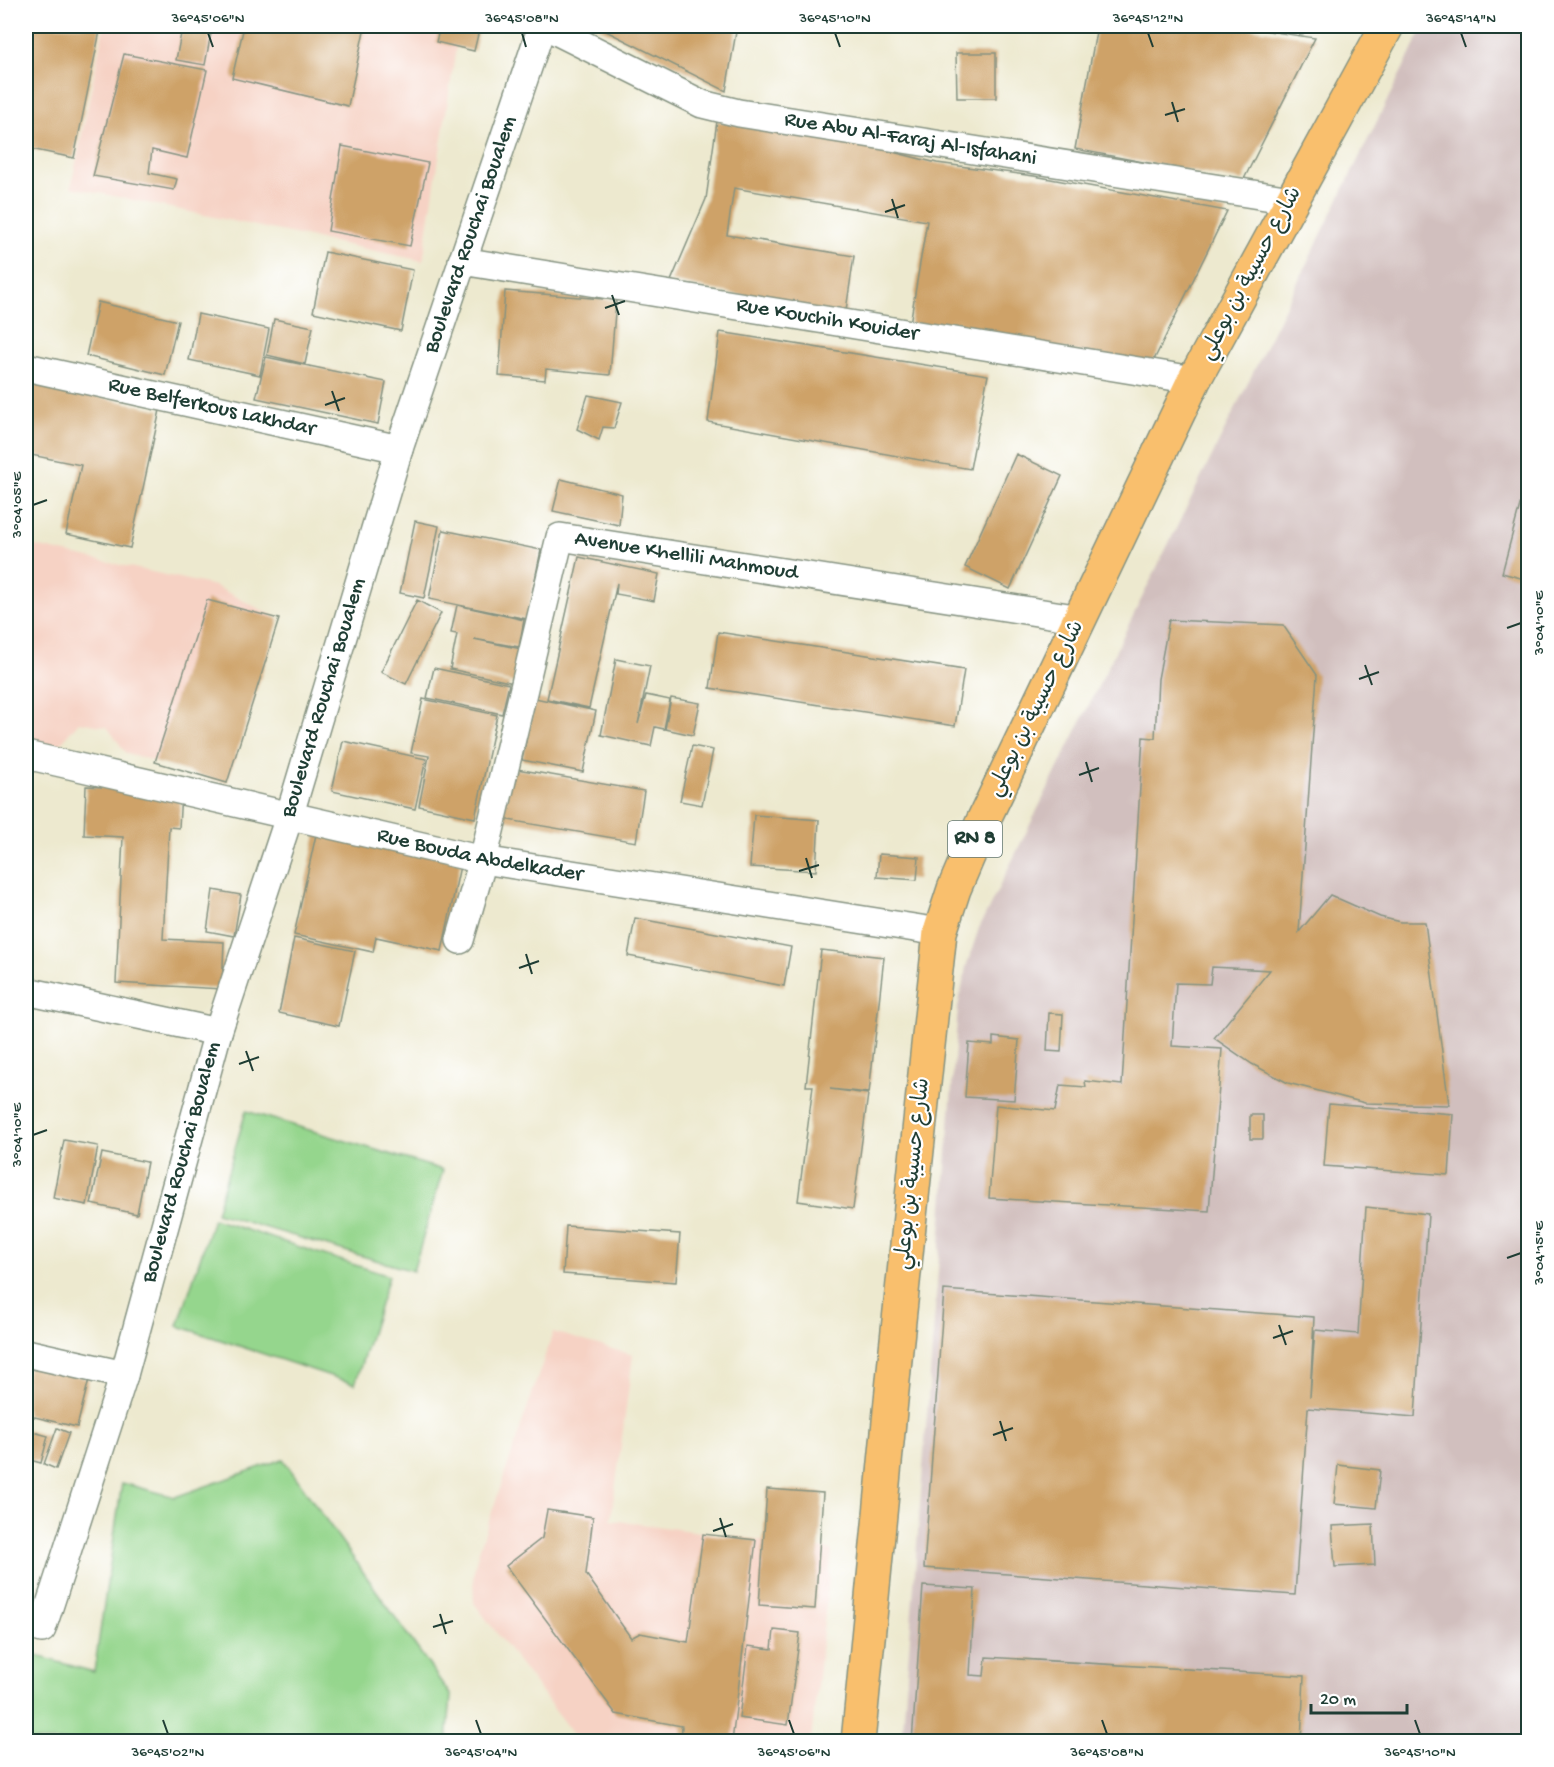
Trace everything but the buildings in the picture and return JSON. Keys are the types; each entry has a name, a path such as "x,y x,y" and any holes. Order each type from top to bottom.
{"main road":[{"name":"شارع حسيبة بن بوعلي","path":"858,1742 900,1305 940,932 954,890 983,821 1194,380 1387,26"}],"street":[{"name":"Rue Abu Al-Faraj Al-Isfahani","path":"544,26 702,104 739,113 1291,200"},
{"name":"Boulevard Rouchai Boualem","path":"26,1624 42,1629 124,1375 218,1032 289,817 399,449 544,26"},
{"name":"Rue Kouchih Kouider","path":"462,261 1194,380"},
{"name":"Rue Belferkous Lakhdar","path":"26,367 399,449"},
{"name":"Avenue Khellili Mahmoud","path":"460,940 483,860 560,537 1081,619"},
{"name":"Rue Bouda Abdelkader","path":"26,755 483,860 940,932"},
{"path":"26,991 218,1032"},
{"path":"26,1353 124,1375"}],"shaded area":[{"path":"104,26 411,26 458,35 423,261 71,187"},
{"path":"1424,26 1528,26 1528,1741 902,1742 958,1008 966,967 979,928"},
{"path":"26,544 215,586 279,619 227,783 126,753 107,727 79,722 58,746 26,739"},
{"path":"553,1332 633,1355 611,1520 832,1550 811,1741 578,1741 474,1603 473,1575 478,1553"}],"green space":[{"path":"246,1111 443,1170 413,1271 216,1213"},
{"path":"213,1219 389,1276 355,1384 178,1326"},
{"path":"283,1459 451,1696 447,1741 26,1741 26,1653 94,1672 122,1483 175,1497"}]}
